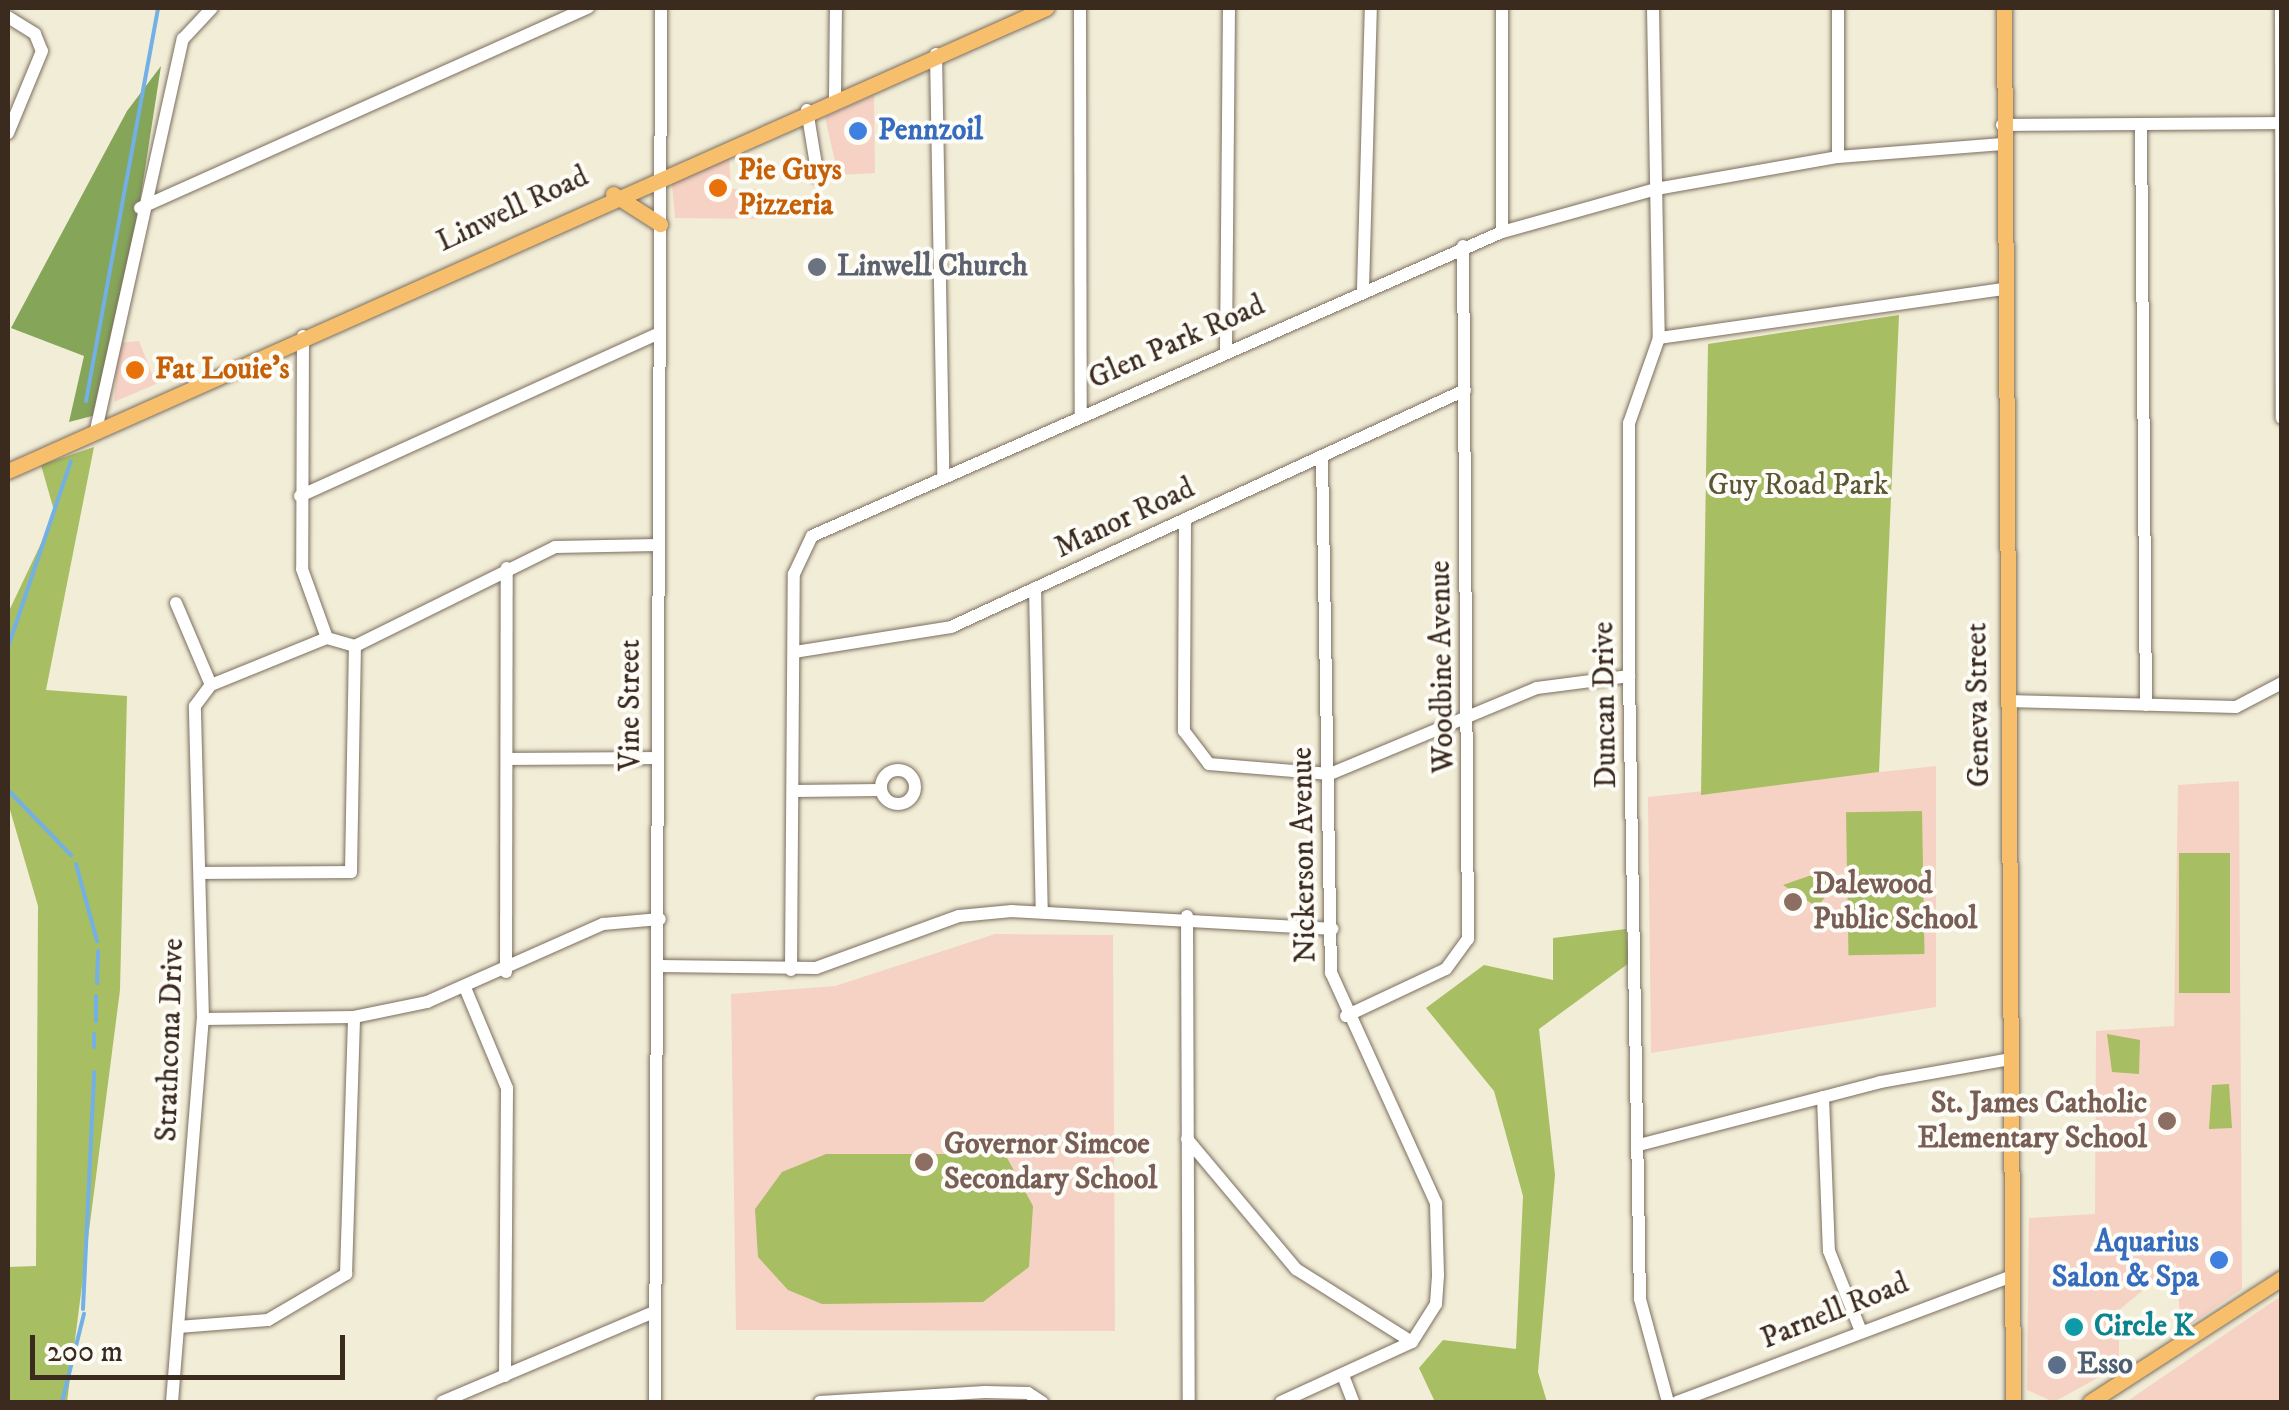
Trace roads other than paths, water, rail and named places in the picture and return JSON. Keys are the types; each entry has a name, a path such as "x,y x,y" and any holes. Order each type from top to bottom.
{"main road":[{"name":"Linwell Road","path":"8,470 661,172 1046,8"},
{"name":"Geneva Street","path":"2004,8 2012,1276 2017,1398"},
{"path":"613,194 660,224"},
{"path":"2090,1402 2282,1278"}],"street":[{"path":"96,430 140,208 188,26 212,8"},
{"path":"140,208 588,8"},
{"name":"Vine Street","path":"655,1402 652,1313 660,919 655,758 661,8"},
{"path":"835,97 836,8"},
{"path":"1080,8 1081,413"},
{"path":"1226,349 1229,8"},
{"path":"1363,289 1371,8"},
{"path":"1502,8 1502,232"},
{"name":"Duncan Drive","path":"1654,8 1659,338 1629,423 1629,676 1643,1332 1668,1402"},
{"path":"1838,8 1838,157"},
{"path":"2280,8 2282,418"},
{"path":"8,17 35,34 42,51 8,133"},
{"path":"936,54 942,474"},
{"path":"808,110 818,176"},
{"path":"2002,125 2281,123"},
{"path":"2141,125 2146,705"},
{"name":"Glen Park Road","path":"791,970 794,574 812,536 942,474 1502,232 1656,189 1838,157 2002,144"},
{"name":"Woodbine Avenue","path":"1346,1016 1446,969 1468,939 1463,246"},
{"path":"1659,338 2003,288"},
{"path":"300,496 660,333"},
{"path":"303,336 302,569 326,638"},
{"name":"Manor Road","path":"794,652 926,635 1465,390"},
{"name":"Nickerson Avenue","path":"1322,456 1331,973 1346,1016 1436,1202 1436,1304 1412,1342"},
{"path":"1185,520 1188,746 1225,768 1330,774 1469,720 1537,688 1629,676"},
{"path":"176,602 211,685 326,638 354,646 555,547 657,545"},
{"path":"506,972 507,568"},
{"path":"1035,588 1042,910"},
{"path":"200,873 351,872 354,646"},
{"path":"2007,700 2236,707 2282,682"},
{"name":"Strathcona Drive","path":"172,1402 203,1019 196,706 211,685"},
{"path":"507,760 655,758"},
{"path":"794,791 880,790"},
{"path":"659,966 791,970 845,962 959,916 1042,910 1187,916 1332,929"},
{"path":"1187,916 1189,1402"},
{"path":"203,1019 354,1017 466,990 603,924 660,919"},
{"path":"466,990 507,1088 505,1376"},
{"path":"178,1327 268,1320 342,1280 354,1017"},
{"path":"1639,1145 1823,1097 2011,1059"},
{"path":"1823,1097 1829,1251 1860,1329"},
{"path":"1187,1139 1296,1269 1412,1342 1344,1378 1281,1402"},
{"name":"Parnell Road","path":"1677,1402 1860,1329 2012,1276"},
{"path":"442,1402 652,1313"},
{"path":"1344,1378 1354,1402"},
{"path":"820,1402 1028,1392 1042,1402"}],"waterway":[{"path":"86,401 158,8"},
{"path":"8,647 71,461"},
{"path":"8,790 71,855"},
{"path":"76,864 97,941"},
{"path":"97,983 98,951"},
{"path":"96,996 96,1021"},
{"path":"94,1034 94,1047"},
{"path":"83,1309 94,1072"},
{"path":"62,1402 84,1314"}],"place":[{"name":"Pennzoil","path":"858,131"},
{"name":"Pie Guys Pizzeria","path":"718,188"},
{"name":"Linwell Church","path":"817,267"},
{"name":"Fat Louie's","path":"135,370"},
{"name":"Dalewood Public School","path":"1793,902"},
{"name":"St. James Catholic Elementary School","path":"2167,1121"},
{"name":"Governor Simcoe Secondary School","path":"924,1162"},
{"name":"Aquarius Salon & Spa","path":"2219,1260"},
{"name":"Circle K","path":"2074,1327"},
{"name":"Esso","path":"2057,1365"}],"park label":[{"name":"Guy Road Park","path":"1798,486"}]}
